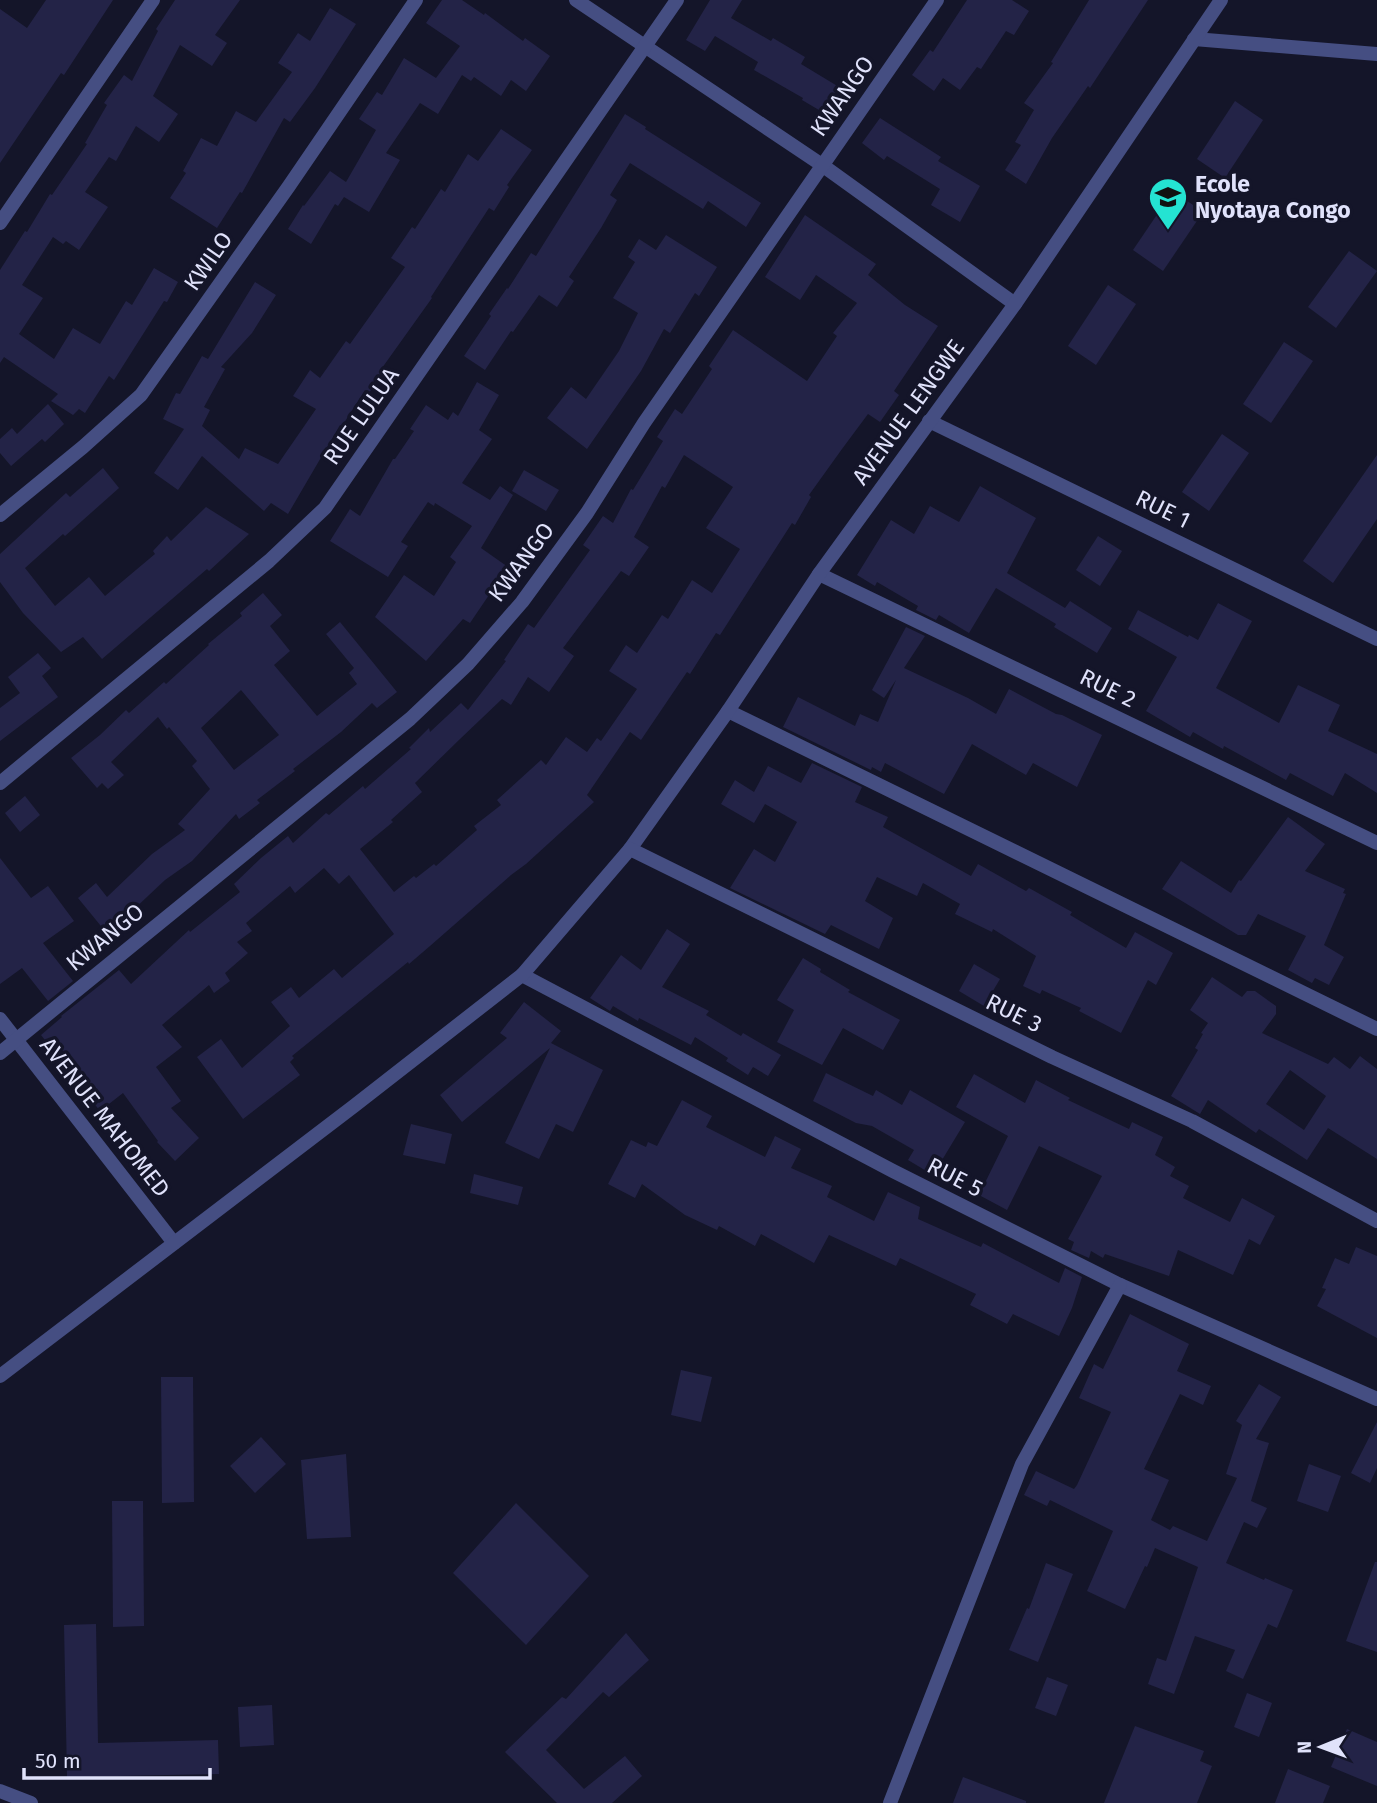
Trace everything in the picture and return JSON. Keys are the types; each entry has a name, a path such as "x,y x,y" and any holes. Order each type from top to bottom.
{"street":[{"path":"0,223 153,0"},
{"name":"KWILO","path":"0,515 141,395 416,0"},
{"path":"576,0 822,165 1015,304"},
{"name":"RUE LULUA","path":"0,783 269,561 325,508 677,0"},
{"name":"KWANGO","path":"0,1053 410,719 468,664 522,602 587,513 645,423 937,0"},
{"name":"AVENUE LENGWE","path":"0,1376 355,1106 522,975 630,849 819,574 1015,304 1221,0"},
{"path":"1194,39 1377,54"},
{"name":"RUE 1","path":"929,421 1377,639"},
{"name":"RUE 2","path":"819,574 1377,843"},
{"path":"728,710 1377,1029"},
{"name":"RUE 3","path":"630,849 1052,1057 1192,1121 1377,1221"},
{"name":"RUE 5","path":"522,975 893,1171 1120,1285 1377,1399"},
{"name":"AVENUE MAHOMED","path":"0,1019 174,1243"},
{"path":"890,1803 1022,1465 1120,1285"},
{"path":"0,1791 31,1803"}],"building":[{"path":"46,0 113,0 64,75 61,73 0,163 0,9 27,28"},
{"path":"175,0 240,0 215,35 227,43 212,66 180,45 153,96 178,114 159,142 136,126 116,161 109,157 85,192 108,207 79,250 66,241 63,244 53,237 22,285 43,298 19,334 54,359 73,328 100,344 126,301 132,305 154,268 178,282 114,380 109,376 85,413 79,409 73,415 51,401 58,394 4,357 0,363 0,270 87,144 85,143 107,105 104,103 124,75 132,81 158,31 156,29"},
{"path":"442,0 462,0 550,56 526,91 511,80 501,96 474,77 471,81 462,75 438,114 420,103 386,153 400,160 369,212 344,197 338,206 335,204 311,244 288,229 330,171 346,182 376,130 359,119 377,92 382,95 404,58 436,78 460,46 426,23"},
{"path":"710,0 742,0 731,18 805,57 801,64 839,87 824,113 754,70 758,62 715,36 705,51 686,40"},
{"path":"967,0 1012,0 1029,11 1014,35 1006,31 981,69 977,67 960,90 943,78 934,91 912,75 930,50 933,52"},
{"path":"1089,0 1148,0 1090,88 1088,86 1052,138 1026,184 1005,170 1021,145 1015,142 1034,110 1024,103 1053,63 1051,62"},
{"path":"330,8 356,24 290,122 284,118 242,193 240,192 217,228 170,198 186,173 183,171 201,138 217,146 236,111 256,122 292,72 278,63 298,33 310,41"},
{"path":"1235,101 1263,120 1225,178 1197,159"},
{"path":"625,114 761,203 746,227 708,201 703,209 630,163 610,195 617,200 569,277 574,281 557,307 539,295 485,370 464,356 531,253 536,256"},
{"path":"880,118 941,157 938,161 980,186 960,222 931,205 940,189 887,156 884,160 862,143"},
{"path":"501,129 532,150 507,185 509,187 494,211 489,208 432,298 382,368 385,370 369,393 365,390 342,426 340,425 288,514 271,503 264,511 202,456 178,490 154,473 184,429 163,419 176,393 180,394 202,356 208,359 255,282 276,295 252,333 221,367 225,369 204,407 210,410 202,426 239,459 245,448 278,464 316,409 293,396 310,370 320,378 346,341 350,344 405,267 391,258 412,227 415,229 441,189 445,192 468,154 478,161"},
{"name":"Ecole Nyotaya Congo","path":"1173,191 1203,212 1163,271 1133,250"},
{"path":"805,215 876,264 868,275 905,305 938,326 894,391 899,395 880,422 868,414 809,495 811,497 795,525 792,523 720,635 716,633 690,674 687,672 641,740 630,732 587,795 594,802 409,964 408,962 292,1056 294,1058 290,1062 300,1075 243,1119 197,1057 221,1039 242,1068 290,1026 271,1002 291,987 299,998 334,969 342,978 394,934 349,875 339,884 324,868 295,893 290,886 246,923 252,931 237,942 248,953 225,973 230,981 214,993 209,985 162,1025 182,1047 156,1067 181,1101 171,1108 199,1138 175,1161 157,1142 123,1093 100,1111 41,1035 119,970 131,984 189,930 190,932 240,892 234,884 288,836 293,843 326,813 329,815 363,786 365,789 411,749 409,748 429,728 430,732 461,703 468,710 506,661 504,660 528,624 534,628 590,550 583,545 603,516 613,523 631,489 633,490 663,441 657,437 675,409 682,414 712,369 709,366 733,330 807,381 837,336 833,333 857,303 816,275 800,300 765,277","holes":["684,455 733,487 706,528 740,549 712,593 692,580 668,619 662,615 637,653 626,645 609,671 637,689 601,741 597,738 587,752 566,737 546,765 541,760 497,800 501,805 474,826 477,830 436,866 434,864 416,878 414,876 394,892 360,849 393,822 391,820 422,792 415,783 460,739 502,699 511,705 528,677 549,692 574,656 563,648 621,571 629,576 649,547 634,537 662,486 665,488"]},
{"path":"666,235 717,267 699,296 695,293 670,333 664,329 641,371 587,449 547,418 571,387 586,399 619,351 638,313 613,298 635,262 628,257 639,239 656,250"},
{"path":"1349,251 1377,271 1336,328 1308,307"},
{"path":"1108,285 1136,304 1096,365 1068,346"},
{"path":"1284,342 1313,361 1271,423 1243,404"},
{"path":"477,382 499,395 479,430 492,439 462,483 490,500 500,486 513,495 481,548 508,567 470,623 463,619 426,661 375,617 404,575 434,596 456,562 450,557 472,526 435,503 434,506 428,502 401,542 408,546 388,577 330,541 350,509 360,516 393,459 414,431 410,429 426,405 448,420 453,412 458,416"},
{"path":"48,404 64,424 45,442 42,439 11,466 0,453 0,439 12,428 17,434"},
{"path":"1222,434 1249,453 1209,511 1182,492"},
{"path":"1377,455 1377,519 1333,583 1303,561"},
{"path":"103,468 119,488 25,568 55,606 89,577 105,596 155,554 153,551 167,536 171,541 206,507 249,534 209,571 207,569 102,659 83,637 61,652 23,613 0,582 0,554 66,493 70,497"},
{"path":"524,470 559,490 546,511 512,491"},
{"path":"980,486 1036,518 1007,573 1065,608 1070,601 1112,628 1097,653 1054,627 1056,624 996,588 969,633 939,615 936,620 916,610 918,606 877,582 875,586 857,575 891,520 914,534 930,506 959,522"},
{"path":"1098,536 1122,551 1100,586 1076,570"},
{"path":"263,593 282,615 270,626 290,651 274,665 317,716 357,684 349,673 354,668 326,634 340,622 397,692 377,708 372,703 341,732 293,769 295,771 257,800 260,803 239,819 236,814 192,861 165,880 131,912 129,910 105,931 78,898 96,883 107,897 152,854 185,830 178,824 210,789 192,766 197,761 158,717 111,762 124,775 108,789 102,783 97,788 71,758 126,710 129,713 164,682 166,684 242,616 240,613","holes":["241,690 279,735 234,770 201,728"]},
{"path":"1218,603 1252,621 1216,688 1279,723 1298,685 1340,705 1328,731 1377,754 1377,793 1345,773 1333,796 1290,773 1286,780 1193,732 1190,737 1146,711 1177,657 1128,629 1138,610 1198,640"},
{"path":"906,627 925,636 904,668 996,714 1009,689 1102,735 1077,787 1033,763 1026,775 972,744 944,794 885,763 881,772 872,767 871,770 783,727 798,697 855,726 860,714 878,722 896,680 884,698 872,690"},
{"path":"38,653 51,668 42,676 58,697 0,741 0,708 20,693 8,677"},
{"path":"812,763 862,787 855,802 888,817 883,827 971,876 978,864 1026,891 1029,888 1072,912 1070,915 1126,948 1135,932 1173,953 1156,985 1148,980 1121,1033 1079,1011 1081,1008 1042,990 1040,994 1023,986 1036,956 993,929 992,932 955,914 960,904 923,883 917,896 877,877 865,901 893,918 879,949 831,925 825,934 730,888 754,849 775,862 797,822 765,804 754,823 721,804 735,780 754,792 768,766 801,783"},
{"path":"25,796 40,815 20,832 5,813"},
{"path":"1288,817 1325,844 1305,871 1345,889 1343,893 1346,894 1324,945 1344,957 1329,985 1315,978 1312,983 1288,970 1306,936 1258,914 1246,935 1238,935 1162,889 1181,861 1231,893"},
{"path":"0,858 31,898 48,886 74,921 43,943 73,981 48,1001 22,968 0,984"},
{"path":"667,929 690,944 662,987 709,1011 706,1015 741,1036 743,1033 781,1055 768,1076 753,1067 748,1075 726,1061 728,1058 695,1037 691,1045 639,1018 638,1021 613,1006 610,1011 590,998 621,955 641,970"},
{"path":"803,958 850,990 848,992 900,1020 883,1050 843,1028 822,1065 777,1042 794,1010 777,1000"},
{"path":"974,964 1000,979 984,1006 959,991"},
{"path":"1212,977 1242,997 1247,991 1255,991 1276,1006 1276,1014 1262,1033 1328,1064 1334,1057 1350,1069 1360,1056 1377,1069 1377,1159 1328,1128 1307,1160 1259,1129 1256,1133 1208,1100 1200,1114 1171,1096 1198,1050 1195,1048 1208,1023 1190,1010","holes":["1290,1070 1326,1096 1304,1130 1266,1104"]},
{"path":"524,1002 561,1031 551,1043 603,1070 573,1132 556,1124 539,1159 505,1143 550,1048 462,1122 440,1095 507,1038 500,1033"},
{"path":"826,1073 873,1096 876,1090 902,1105 910,1090 965,1122 933,1175 908,1160 914,1150 872,1126 856,1123 813,1101"},
{"path":"974,1074 1025,1103 1036,1080 1070,1098 1068,1100 1129,1129 1132,1122 1163,1137 1155,1155 1175,1167 1170,1176 1189,1186 1183,1198 1230,1222 1242,1198 1275,1216 1260,1245 1249,1239 1233,1275 1178,1250 1169,1276 1105,1254 1103,1258 1091,1251 1089,1258 1071,1250 1074,1242 1068,1239 1102,1176 1039,1146 1007,1210 979,1195 1008,1136 956,1107"},
{"path":"682,1100 712,1116 706,1127 765,1157 775,1136 801,1149 791,1168 832,1186 827,1197 874,1221 888,1192 920,1207 918,1219 981,1247 983,1243 1059,1283 1065,1268 1082,1277 1059,1336 1013,1314 1007,1324 970,1305 976,1294 900,1258 896,1266 829,1235 814,1263 761,1234 755,1246 719,1226 717,1230 685,1215 642,1184 635,1198 608,1184 631,1140 646,1147 648,1142 657,1146"},
{"path":"411,1124 452,1134 445,1164 403,1155"},
{"path":"474,1174 523,1187 518,1205 470,1193"},
{"path":"1356,1247 1377,1256 1377,1338 1317,1306 1326,1289 1322,1288 1335,1258 1349,1264"},
{"path":"1130,1314 1189,1344 1177,1371 1211,1386 1203,1405 1180,1394 1144,1469 1169,1480 1151,1520 1170,1530 1173,1526 1207,1541 1237,1478 1226,1474 1242,1425 1236,1421 1259,1384 1281,1397 1256,1439 1269,1443 1251,1501 1267,1508 1257,1528 1244,1522 1226,1563 1293,1590 1277,1628 1268,1624 1243,1679 1226,1671 1235,1650 1195,1636 1174,1694 1148,1684 1157,1658 1166,1661 1198,1567 1155,1548 1125,1609 1087,1591 1113,1531 1050,1500 1047,1506 1024,1495 1036,1471 1074,1489 1077,1485 1111,1412 1079,1398 1094,1364 1103,1369"},
{"path":"681,1370 712,1377 701,1422 671,1415"},
{"path":"161,1377 193,1377 194,1502 162,1503"},
{"path":"1377,1422 1377,1468 1370,1483 1351,1473"},
{"path":"261,1437 286,1464 255,1493 230,1466"},
{"path":"346,1454 351,1537 307,1539 301,1460"},
{"path":"1309,1464 1341,1476 1328,1512 1297,1501"},
{"path":"112,1501 143,1501 144,1626 113,1627"},
{"path":"516,1503 589,1576 526,1645 453,1573"},
{"path":"1377,1562 1377,1652 1346,1641"},
{"path":"1046,1563 1073,1574 1038,1662 1009,1650 1027,1608 1029,1609"},
{"path":"96,1624 98,1743 218,1740 219,1774 67,1777 64,1625"},
{"path":"626,1633 649,1660 609,1697 603,1692 546,1750 584,1789 625,1756 642,1776 612,1803 557,1803 505,1752 562,1697 566,1699"},
{"path":"1047,1677 1068,1685 1056,1716 1035,1708"},
{"path":"1247,1693 1272,1703 1259,1737 1234,1727"},
{"path":"272,1705 274,1745 240,1747 238,1707"},
{"path":"1135,1726 1204,1751 1200,1761 1212,1766 1197,1803 1104,1803"},
{"path":"1347,1729 1377,1742 1377,1786 1331,1767"},
{"path":"1288,1769 1330,1786 1323,1803 1275,1803"},
{"path":"963,1777 1026,1801 1026,1803 953,1803"}],"place":[{"name":"Ecole Nyotaya Congo","path":"1168,231"}]}
